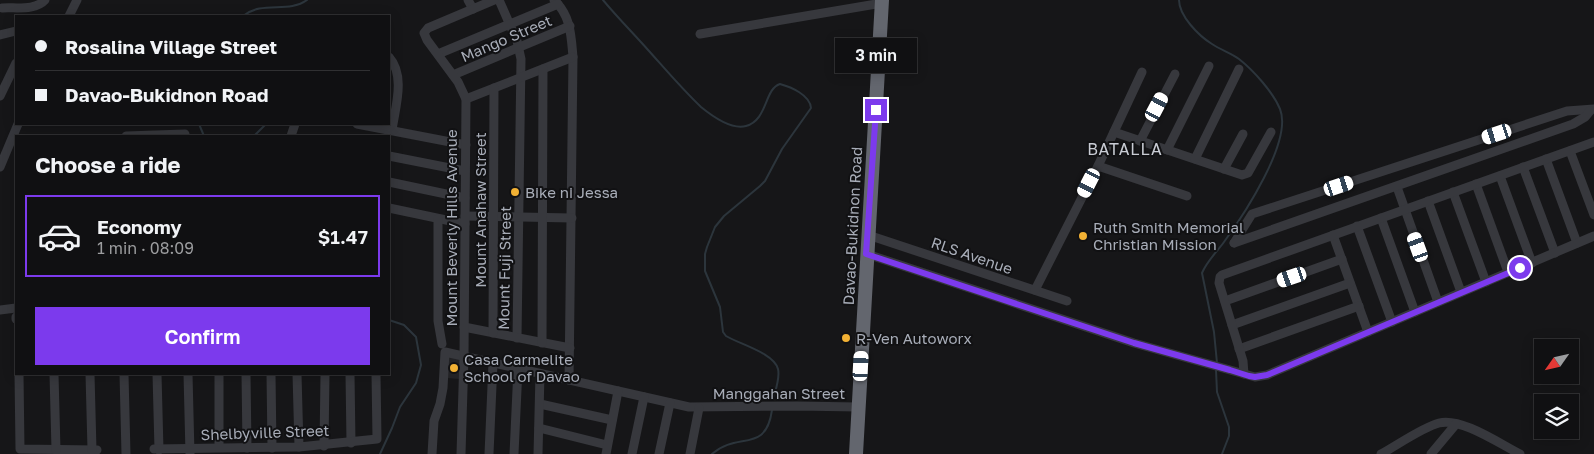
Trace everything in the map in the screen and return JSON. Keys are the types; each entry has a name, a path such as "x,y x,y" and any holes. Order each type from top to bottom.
{"highway":[{"name":"Davao-Bukidnon Road","path":"856,454 866,254 882,2"}],"street":[{"path":"2,8 35,7 45,0"},
{"path":"70,15 77,0"},
{"path":"468,0 473,9"},
{"path":"494,0 428,28 424,33 453,75 466,99 573,57"},
{"name":"Mount Fuji Street","path":"499,0 519,47 517,338"},
{"path":"438,54 510,24 556,2 567,17 570,26 573,57 569,380"},
{"path":"700,34 882,2"},
{"name":"Mango Street","path":"453,75 570,26"},
{"path":"1,36 15,31"},
{"path":"390,59 397,72 394,80 392,130"},
{"path":"0,96 15,66"},
{"path":"1167,150 1209,66"},
{"path":"542,343 543,69"},
{"path":"1195,159 1239,69"},
{"path":"1035,290 1098,166 1142,72"},
{"path":"1140,141 1175,74"},
{"name":"Mount Anahaw Street","path":"493,333 494,88"},
{"name":"Mount Beverly Hills Avenue","path":"461,454 464,356 466,99"},
{"path":"1575,109 1592,110 1573,124 1234,243 1252,214 1568,111 1575,109"},
{"path":"0,167 18,125"},
{"path":"363,125 466,144"},
{"path":"159,135 184,132"},
{"path":"1114,132 1246,175 1271,132"},
{"path":"1224,169 1243,134"},
{"path":"1244,374 1244,365 1219,283 1222,275 1546,159 1593,145"},
{"path":"1570,151 1594,215"},
{"path":"390,156 465,171"},
{"path":"1546,159 1577,244"},
{"path":"1098,166 1187,196"},
{"path":"1523,168 1555,253"},
{"path":"1500,176 1532,262"},
{"path":"390,182 465,198"},
{"path":"1476,184 1508,272"},
{"path":"1397,187 1438,302"},
{"path":"1453,192 1486,282"},
{"path":"1428,201 1461,292"},
{"path":"390,208 438,219 465,220 494,217 572,218"},
{"path":"1380,218 1415,312"},
{"path":"432,454 434,421 444,388 443,348 438,327 438,219"},
{"path":"1357,226 1392,322"},
{"name":"RLS Avenue","path":"868,235 1067,301"},
{"path":"1333,235 1368,332"},
{"path":"866,254 1134,343 1255,377 1267,375 1594,236"},
{"path":"1224,301 1342,259"},
{"path":"1232,325 1350,283"},
{"path":"1239,349 1359,306"},
{"path":"0,310 15,308"},
{"path":"464,327 570,348"},
{"name":"Manggahan Street","path":"443,348 464,356 493,363 699,408 858,407"},
{"path":"489,454 493,363"},
{"path":"514,454 518,368"},
{"path":"538,454 540,374"},
{"path":"19,375 20,449 75,452 95,450 90,375"},
{"path":"54,375 56,450"},
{"path":"124,375 126,454"},
{"name":"Shelbyville Street","path":"157,375 156,450 190,451 219,447 272,448 324,446 378,439 376,375"},
{"path":"188,375 190,451"},
{"path":"219,375 219,447"},
{"path":"246,375 247,448"},
{"path":"271,375 272,448"},
{"path":"297,375 299,447"},
{"path":"324,446 325,375"},
{"path":"350,375 351,443"},
{"path":"539,428 607,449 618,391"},
{"path":"632,454 644,397"},
{"path":"659,454 670,403"},
{"path":"540,404 612,420"},
{"path":"690,454 699,408"},
{"path":"1381,454 1436,424 1444,422 1466,426 1520,454"},
{"path":"1430,454 1456,424"}],"shaded area":[{"name":"Casa Carmelite School of Davao","path":"448,357 460,358 459,379 447,378"}],"waterway":[{"path":"245,15 259,9 292,6 307,0"},
{"path":"603,0 701,107 728,124 740,127 753,123 758,118 771,92 780,84 804,95 810,103 811,108 782,149 765,181 724,216 715,227 705,254 705,271 720,307 723,332 726,336 755,349 775,363 778,369 778,383 774,396"},
{"path":"1179,0 1186,19 1201,36 1239,59 1262,82 1277,102 1282,123 1279,140 1264,178 1243,215 1202,273 1214,332 1217,363"},
{"path":"199,125 204,135"},
{"path":"255,135 265,125"},
{"path":"380,454 400,407 416,383 421,365 416,337 404,325 390,320"},
{"path":"1216,370 1217,392 1229,427 1229,436 1222,454"},
{"path":"712,454 722,447 750,440 764,432 769,424 772,410"}],"place":[{"name":"Bike ni Jessa","path":"515,192"},
{"name":"Ruth Smith Memorial Christian Mission","path":"1083,236"},
{"name":"R-Ven Autoworx","path":"846,338"},
{"name":"Casa Carmelite School of Davao","path":"454,368"}],"district":[{"name":"BATALLA","path":"1125,149"}],"route":[{"path":"876,110 866,254 1134,343 1249,376 1261,377 1267,375 1520,268"}]}
